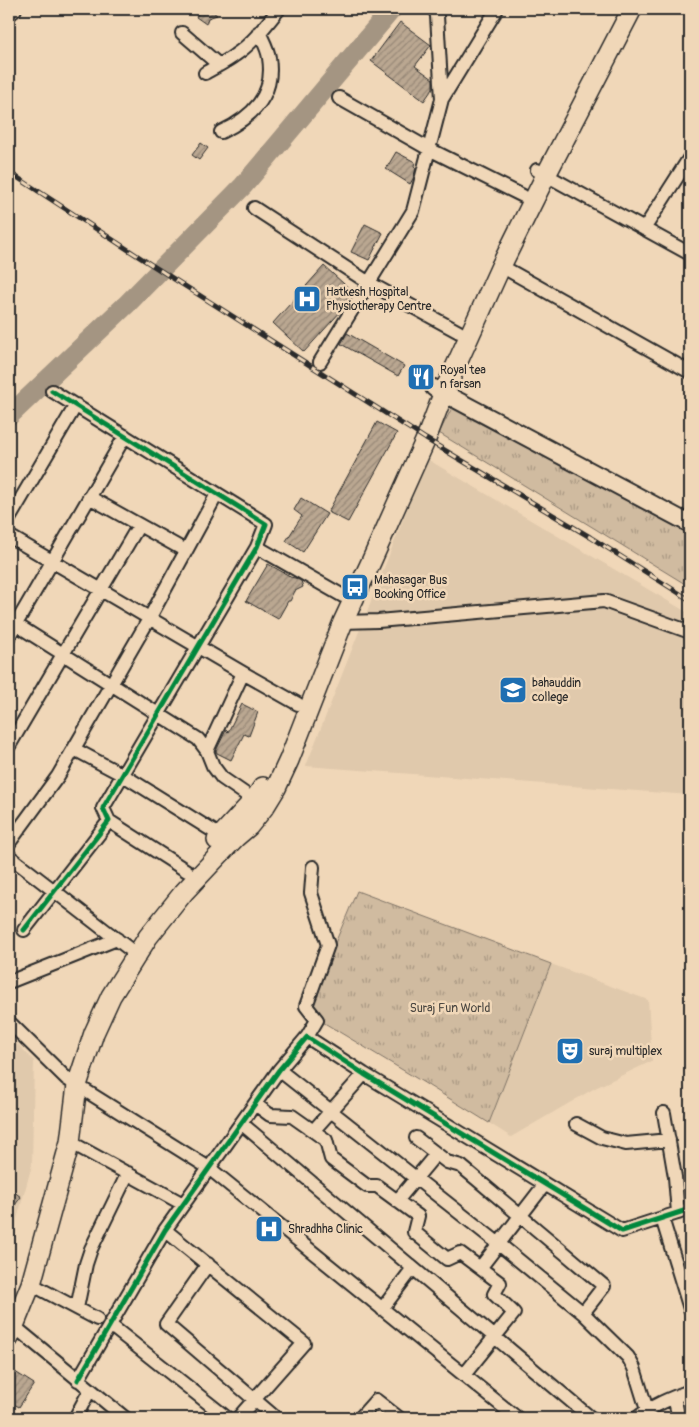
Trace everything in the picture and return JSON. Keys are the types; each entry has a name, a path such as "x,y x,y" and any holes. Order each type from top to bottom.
{"main road":[{"path":"9,12 14,9"},
{"path":"10,1326 31,1284 70,1142 72,1082 111,996 148,937 229,836 268,780 342,596 416,432 501,266 541,172 622,9"},
{"path":"10,1326 60,1137 79,1041 123,943 153,914 188,871 229,836 249,826 276,788 289,760 343,622 426,439 439,390 459,332 523,196 541,172 632,9"},
{"path":"439,390 690,524"}],"street":[{"path":"205,73 243,49 279,9"},
{"path":"320,362 413,211 442,99 497,9"},
{"path":"438,11 442,99"},
{"path":"221,132 236,126 243,120 261,102 267,92 269,86 269,57 260,32"},
{"path":"182,33 219,65"},
{"path":"339,98 429,149 523,196"},
{"path":"644,228 690,156"},
{"path":"541,172 690,254"},
{"path":"254,208 369,283 459,332"},
{"path":"501,266 690,372"},
{"path":"52,391 266,524 257,547 103,808 109,821 188,871"},
{"path":"9,519 76,405"},
{"path":"9,636 12,622 52,562 125,436"},
{"path":"9,843 58,776 149,619 217,494"},
{"path":"90,497 186,551"},
{"path":"9,746 139,525"},
{"path":"9,536 243,674 298,704"},
{"path":"257,547 342,596"},
{"path":"343,622 378,621 604,601 690,632"},
{"path":"12,622 198,739 222,778 254,800"},
{"path":"207,751 243,674"},
{"path":"74,749 229,836"},
{"path":"24,930 109,821"},
{"path":"9,856 123,943"},
{"path":"78,1380 165,1230 280,1070 307,1037 317,1020 306,1006 328,945 311,893 313,867"},
{"path":"9,982 123,943"},
{"path":"9,1022 72,1082 209,1168 517,1418"},
{"path":"307,1037 364,1074 622,1231 690,1208"},
{"path":"280,1070 583,1313 628,1357 634,1368 647,1410"},
{"path":"313,1131 364,1074"},
{"path":"255,1104 270,1115 292,1116 326,1140 331,1159 367,1186 377,1186 418,1216 414,1232 420,1237 447,1258 460,1253 500,1283 494,1294 514,1313 464,1375"},
{"path":"664,1112 675,1177 678,1213"},
{"path":"241,1124 591,1418"},
{"path":"576,1124 602,1138 626,1144 669,1140"},
{"path":"416,1138 447,1162 461,1166 604,1286 583,1313"},
{"path":"70,1142 183,1204"},
{"path":"397,1200 436,1154"},
{"path":"77,1308 91,1249 128,1173"},
{"path":"480,1268 545,1184"},
{"path":"662,1218 690,1309"},
{"path":"165,1230 304,1343 238,1418"},
{"path":"208,1264 166,1324 276,1418"},
{"path":"382,1309 413,1268"},
{"path":"31,1284 97,1319"},
{"path":"110,1325 227,1418"},
{"path":"10,1326 125,1418"},
{"path":"75,1418 90,1390"},
{"path":"637,1418 647,1410 690,1391"},
{"path":"674,1397 679,1418"},
{"path":"360,1418 376,1400 399,1418"}],"shaded area":[{"name":"bahauddin college","path":"427,459 690,614 690,795 306,766"},
{"path":"551,964 648,1000 652,1061 595,1088 511,1137 489,1123"},
{"path":"9,1035 34,1061 32,1165 9,1248"}],"green space":[{"path":"453,406 685,529 690,534 690,587 439,433"},
{"name":"Suraj Fun World","path":"357,891 551,964 489,1123 306,1012"}],"building":[{"path":"202,9 209,9 217,15 208,18 206,24 196,17"},
{"path":"400,22 431,45 415,66 433,79 433,88 424,101 371,61"},
{"path":"201,143 208,148 199,160 192,155"},
{"path":"396,152 415,162 414,166 416,168 410,184 386,169"},
{"path":"365,224 383,233 369,260 351,252"},
{"path":"324,266 353,292 342,310 304,352 273,323"},
{"path":"347,333 404,366 398,376 341,344"},
{"path":"377,422 397,433 348,522 328,512"},
{"path":"301,498 327,514 303,552 286,541 302,516 294,510"},
{"path":"268,564 301,581 303,587 295,591 278,619 246,601"},
{"path":"242,704 258,712 249,736 244,734 231,760 216,751"},
{"path":"9,1188 21,1197 9,1213"},
{"path":"261,1221 276,1233 270,1240 256,1227"},
{"path":"9,1368 34,1384 19,1407 9,1401"}],"waterway":[{"path":"9,416 127,304 243,186 392,9"}],"railway":[{"path":"9,172 426,439 590,537 690,600"}],"cycle path":[{"path":"24,930 109,821 103,808 257,547 266,524 52,391"},
{"path":"78,1380 165,1230 279,1070 307,1037 364,1074 622,1231 690,1209"}],"place":[{"name":"Hatkesh Hospital Physiotherapy Centre","path":"307,299"},
{"name":"Royal tea n farsan","path":"421,377"},
{"name":"Mahasagar Bus Booking Office","path":"355,587"},
{"name":"bahauddin college","path":"513,690"},
{"name":"suraj multiplex","path":"570,1051"},
{"name":"Shradhha Clinic","path":"269,1229"}]}
